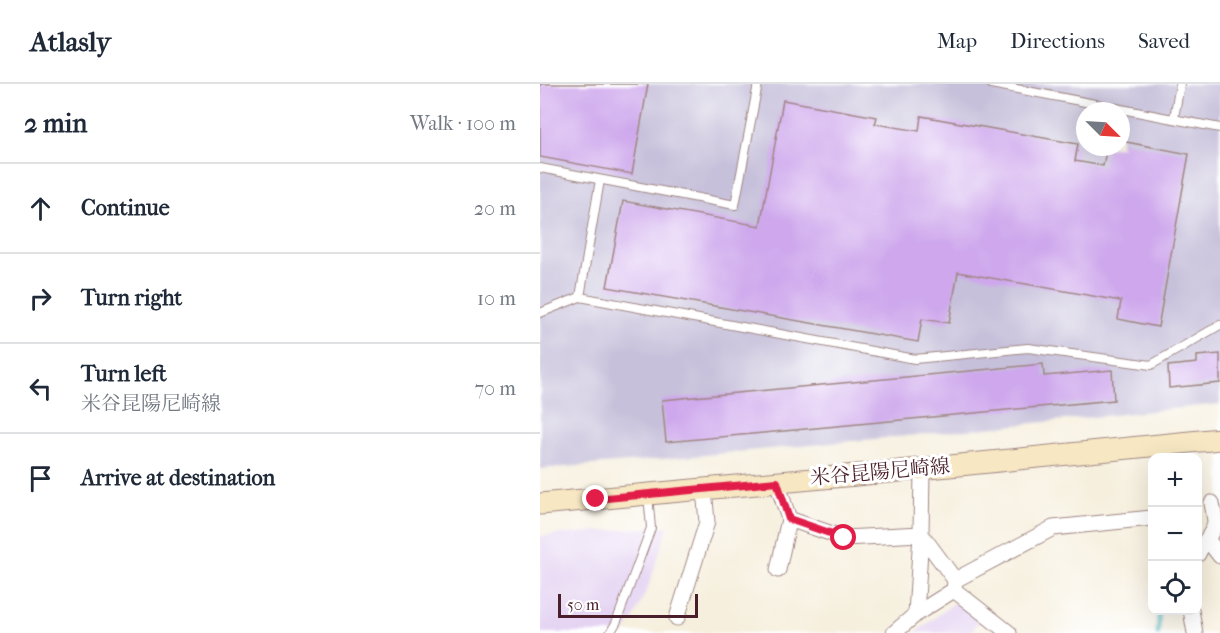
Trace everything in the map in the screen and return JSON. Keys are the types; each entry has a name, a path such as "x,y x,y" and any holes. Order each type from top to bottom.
{"main road":[{"name":"米谷昆陽尼崎線","path":"540,504 1220,439"}],"street":[{"path":"916,614 922,469"},
{"path":"777,482 789,519 778,570"},
{"path":"677,618 707,522 704,489"},
{"path":"1202,546 1215,523 1210,503"},
{"path":"894,633 954,585 1053,528 1148,518"},
{"path":"789,519 844,538 921,534"},
{"path":"921,534 954,585 1009,633"},
{"path":"1207,539 1220,556"},
{"path":"1192,615 1195,633"}],"lane":[{"path":"540,168 735,205 758,84"},
{"path":"991,84 1012,86 1220,128"},
{"path":"1174,118 1180,84"},
{"path":"580,297 600,180"},
{"path":"540,313 580,297 915,359 1028,348 1152,365 1220,325"},
{"path":"610,633 616,623 651,528 648,494"}],"shaded area":[{"path":"540,84 1220,84 1220,404 540,469"},
{"path":"668,526 649,585 632,622 623,633 540,633 540,536"},
{"path":"960,602 981,619 970,633 915,633 954,603"}],"building":[{"path":"540,84 648,84 632,174 540,157"},
{"path":"783,100 877,117 875,124 919,131 921,116 1076,144 1075,161 1103,166 1105,156 1130,156 1130,143 1189,154 1158,327 1118,319 1121,301 958,272 949,323 922,319 918,342 607,287 623,201 760,226"},
{"path":"1220,354 1220,383 1169,388 1168,366 1197,363 1197,356"},
{"path":"1043,364 1044,376 1112,370 1114,400 666,442 662,400"}],"waterway":[{"path":"1158,633 1159,615"}],"route":[{"path":"596,499 777,482 789,519 844,538"}]}
